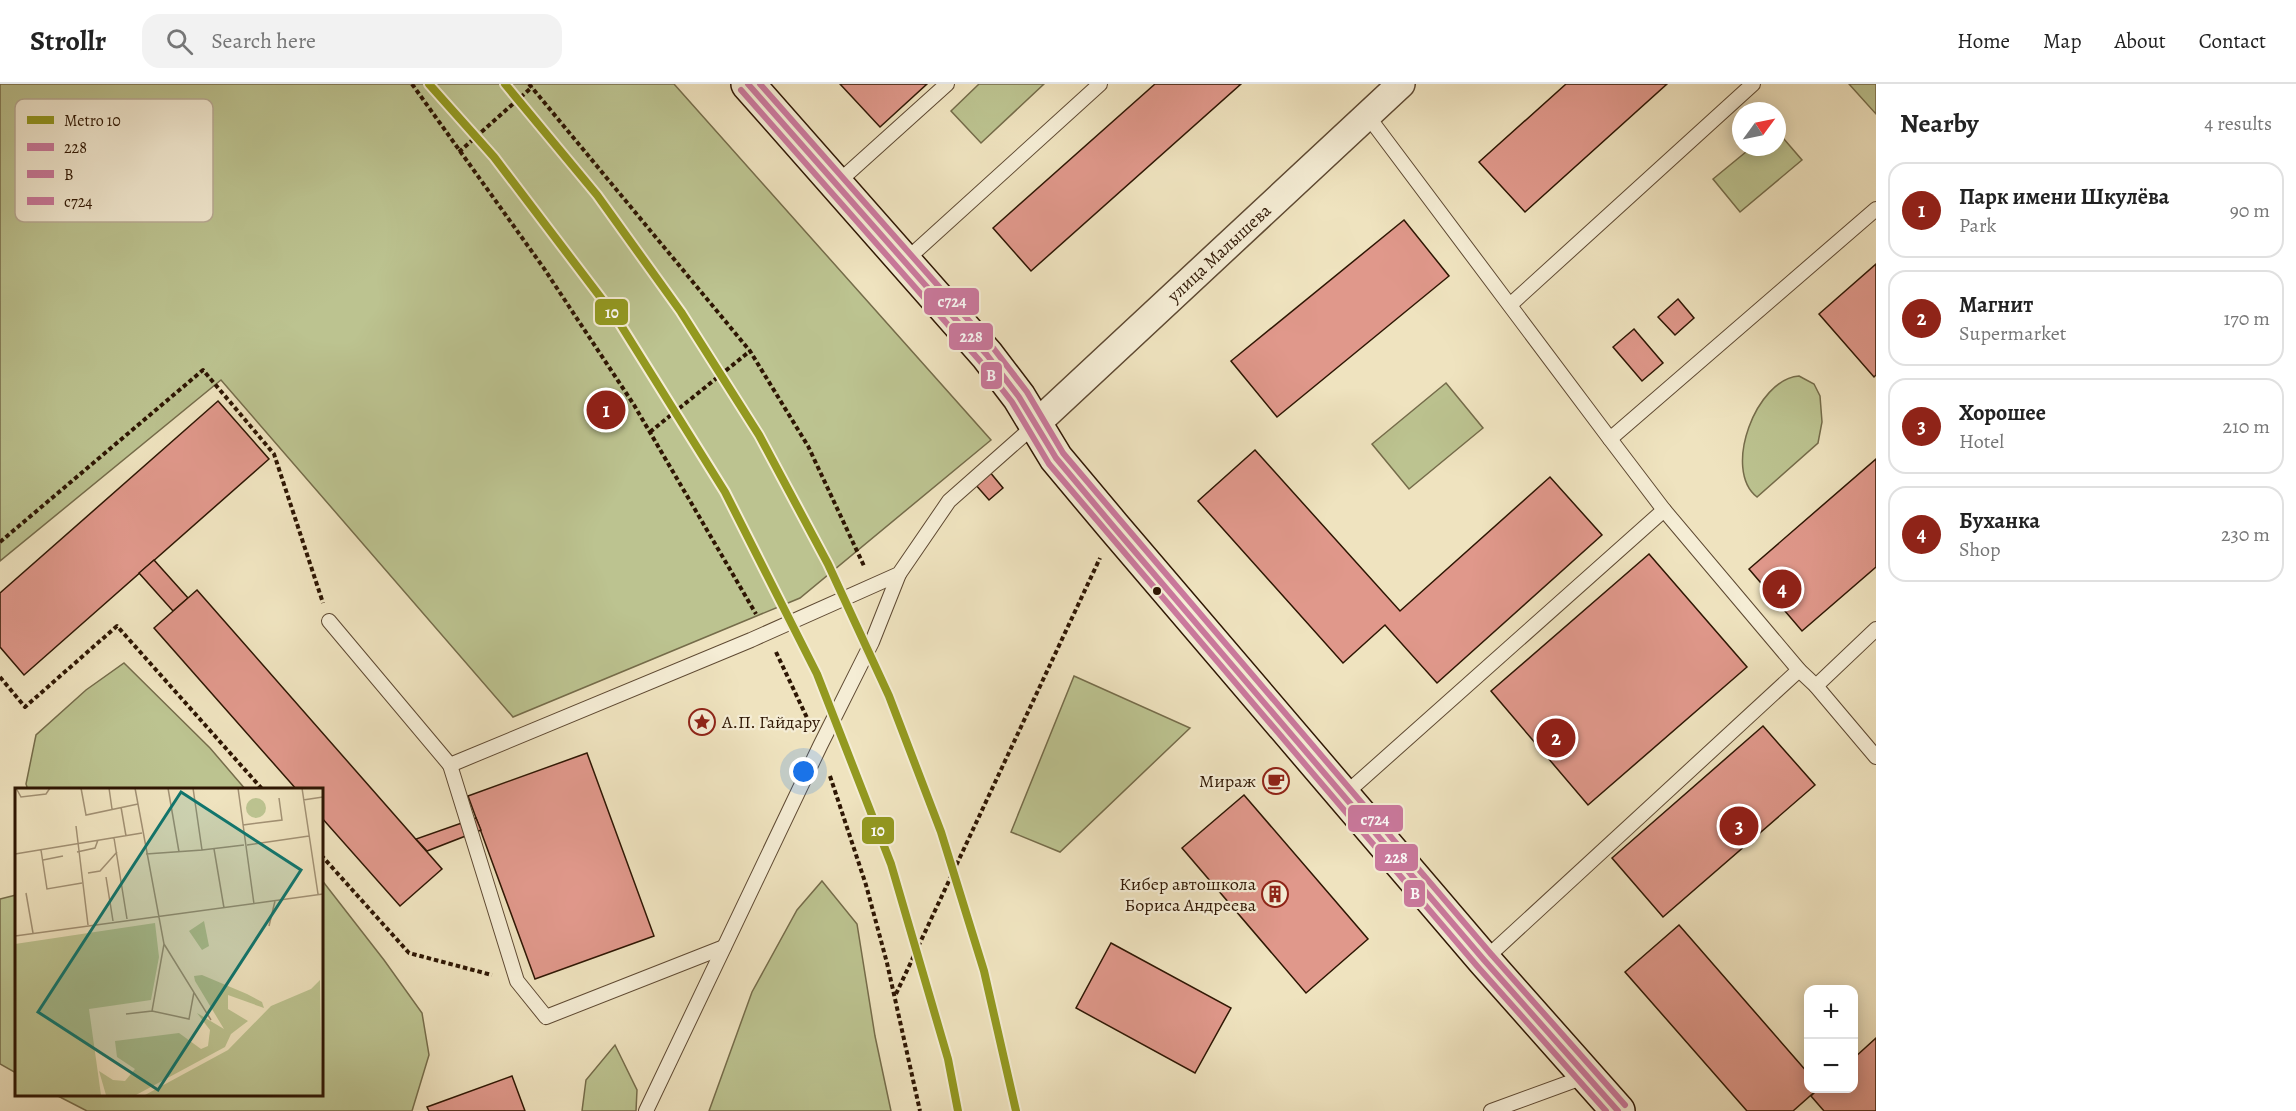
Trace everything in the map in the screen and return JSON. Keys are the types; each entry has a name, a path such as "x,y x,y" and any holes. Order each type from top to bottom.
{"street":[{"path":"748,84 987,355 1037,423 1056,458 1113,526 1484,960 1618,1111"},
{"name":"улица Малышева","path":"1037,423 1401,84"}],"lane":[{"path":"836,184 947,84"},
{"path":"905,261 1100,84"},
{"path":"1510,305 1753,84"},
{"path":"1367,115 1664,510 1876,757"},
{"path":"1610,439 1876,208"},
{"path":"646,1111 872,642 899,574 948,501 1037,423"},
{"path":"1344,795 1664,510"},
{"path":"450,765 767,633 899,574"},
{"path":"329,621 450,765 517,981 546,1017 724,947"},
{"path":"1816,686 1876,629"},
{"path":"1484,960 1799,670"},
{"path":"1491,1111 1587,1076"}],"path":[{"path":"412,84 543,267 650,432 767,633 820,746 866,885 896,995 920,1111"},
{"path":"459,152 530,86 750,351 807,446 874,586"},
{"path":"650,432 750,351"},
{"path":"0,542 203,370 274,454 329,621"},
{"path":"896,995 1113,526"},
{"path":"0,677 25,707 117,626 261,788"},
{"path":"322,856 409,953 517,981"}],"green space":[{"path":"0,84 674,84 991,440 800,598 513,717 221,380 0,561"},
{"path":"979,84 1044,84 981,143 951,111"},
{"path":"1849,84 1876,84 1876,114"},
{"path":"1786,141 1802,160 1740,212 1713,179 1741,156 1786,156"},
{"path":"1799,376 1814,384 1820,396 1822,422 1818,443 1757,497 1747,484 1743,467 1744,448 1749,428 1758,408 1769,392 1783,381"},
{"path":"1446,383 1483,428 1409,489 1372,444"},
{"path":"124,663 210,748 244,788 27,788 26,784 36,735 86,690"},
{"path":"1074,676 1190,728 1060,852 1011,832"},
{"path":"322,880 422,1013 429,1055 412,1111 87,1111 58,1096 322,1096"},
{"path":"822,881 857,924 875,1036 891,1111 709,1111 752,992 797,910"},
{"path":"15,895 15,1072 0,1064 0,899"},
{"path":"615,1045 637,1090 636,1111 582,1111 586,1080"}],"building":[{"path":"840,84 927,84 880,127"},
{"path":"1155,84 1241,84 1031,271 993,228"},
{"path":"1566,84 1667,84 1525,212 1479,162"},
{"path":"1404,220 1449,276 1277,417 1231,361"},
{"path":"1876,264 1876,375 1874,377 1819,314"},
{"path":"1678,299 1694,318 1675,335 1658,317"},
{"path":"1634,329 1663,363 1642,381 1613,347"},
{"path":"218,401 269,459 24,675 0,647 0,593"},
{"path":"1255,450 1400,611 1550,477 1602,535 1437,683 1385,625 1343,663 1198,501"},
{"path":"1876,459 1876,567 1802,631 1749,569"},
{"path":"989,471 1003,488 989,500 975,484"},
{"path":"1649,554 1747,667 1588,805 1491,691"},
{"path":"154,560 188,598 173,611 139,573"},
{"path":"197,590 442,869 400,906 322,818 322,788 295,788 154,628"},
{"path":"1763,726 1815,785 1663,917 1612,858"},
{"path":"587,753 654,936 535,979 468,796"},
{"name":"Кибер автошкола Бориса Андреева","path":"1244,795 1368,939 1306,993 1182,848"},
{"path":"476,818 481,830 427,851 416,839"},
{"path":"1679,925 1804,1068 1804,1093 1813,1093 1793,1111 1747,1111 1625,972"},
{"path":"1111,943 1231,1008 1195,1073 1076,1008"},
{"path":"1876,1038 1876,1111 1824,1111 1811,1096 1814,1093 1858,1093 1858,1054"},
{"path":"512,1076 525,1111 429,1111 427,1107"}],"metro line":[{"name":"10","path":"429,84 494,157 617,319 725,492 817,674 891,864 948,1059 958,1111"},
{"name":"10","path":"505,84 597,195 681,312 759,435 828,564 889,696 941,832 984,971 1016,1111"}],"transit line":[{"name":"228","path":"748,84 987,355 1019,397 1056,458 1113,526 1484,960 1618,1111"},
{"name":"с724","path":"760,84 994,349 1027,392 1063,453 1491,954 1625,1105"},
{"name":"В","path":"741,90 980,361 1012,402 1049,464 1477,966 1606,1111"}],"place":[{"name":"Парк имени Шкулёва","path":"606,410"},
{"name":"Буханка","path":"1782,589"},
{"name":"А.П. Гайдару","path":"702,722"},
{"name":"Магнит","path":"1556,738"},
{"name":"Мираж","path":"1276,781"},
{"name":"Хорошее","path":"1739,826"},
{"name":"Кибер автошкола Бориса Андреева","path":"1275,894"}]}
